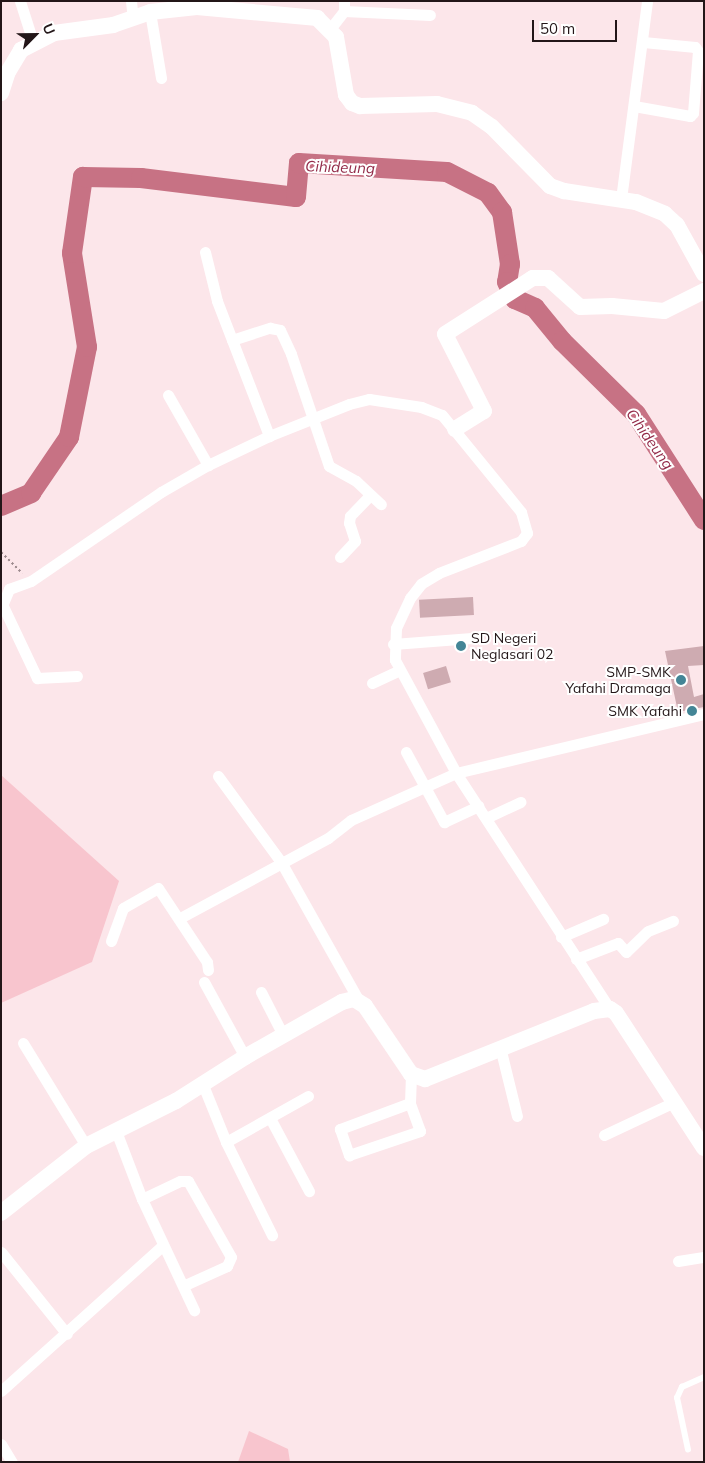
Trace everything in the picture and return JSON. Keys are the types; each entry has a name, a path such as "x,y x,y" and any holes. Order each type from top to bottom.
{"street":[{"path":"20,1 32,42"},
{"path":"131,1 133,19"},
{"path":"621,199 647,1"},
{"path":"330,28 344,6 430,15"},
{"path":"2,91 16,57 32,42 54,33 113,26 150,12 197,7 271,7 317,18 330,28 338,45 346,95 352,104 360,106 438,104 462,108 492,127 550,186 564,191 621,199 657,210 672,220 704,274"},
{"path":"150,12 161,78"},
{"path":"634,106 690,116 693,113 698,51 695,47 643,42"},
{"path":"205,252 217,301 269,436"},
{"path":"455,429 484,412 445,334 491,302 533,278 548,278 580,308 612,306 664,311 704,291"},
{"path":"232,340 270,328 280,330 291,354 329,466 356,482 380,504"},
{"path":"168,396 208,464"},
{"path":"77,676 37,678 2,607 9,589 31,581 161,492 208,464 269,436 369,399 442,414 521,512 527,533 520,541 439,573 421,584 400,618 393,644 398,671 456,773 479,806 561,938 610,1009 616,1013 704,1148"},
{"path":"340,557 355,541 349,523 350,516 370,495"},
{"path":"393,644 472,638"},
{"path":"372,683 398,671"},
{"path":"180,918 332,836 351,820 425,785 456,773 704,716"},
{"path":"406,752 446,823 479,806"},
{"path":"218,776 281,862 359,1001 411,1074 420,1079 431,1078 500,1047 594,1012 610,1009"},
{"path":"486,818 520,802"},
{"path":"111,941 123,908 156,888 180,918 207,962 208,970"},
{"path":"561,938 603,919"},
{"path":"576,959 618,942 626,952 648,931 673,920"},
{"path":"204,982 245,1057"},
{"path":"261,992 283,1036"},
{"path":"1,1214 86,1146 203,1085 245,1057 342,1002 359,1001"},
{"path":"23,1043 86,1146"},
{"path":"500,1047 517,1116"},
{"path":"410,1103 340,1129 349,1155 420,1131 410,1103 411,1074"},
{"path":"203,1085 226,1142 272,1235"},
{"path":"226,1142 308,1096"},
{"path":"604,1135 674,1102"},
{"path":"270,1118 309,1191"},
{"path":"116,1131 142,1199 194,1310"},
{"path":"142,1199 180,1181 188,1181 231,1257 228,1266 183,1286"},
{"path":"1,1391 67,1334 163,1245"},
{"path":"1,1252 67,1334"},
{"path":"678,1261 704,1257"},
{"path":"1,1444 12,1462"}],"lane":[{"path":"688,1450 677,1398 682,1387 704,1377"}],"path":[{"path":"1,552 31,581"}],"shaded area":[{"path":"1,775 119,881 92,962 1,1003"},
{"path":"249,1431 288,1449 290,1462 238,1462"}],"building":[{"path":"473,597 474,615 420,618 419,600"},
{"name":"SMP-SMK Yafahi Dramaga","path":"704,646 704,665 688,666 694,697 704,694 704,707 678,712 665,651"},
{"path":"446,666 451,682 428,689 423,673"}],"waterway":[{"name":"Cihideung","path":"1,506 31,493 69,437 87,347 72,253 83,177 141,178 296,197 299,163 447,172 488,193 502,212 510,264 507,282 515,299 535,308 562,341 636,414 704,520"}],"place":[{"name":"SD Negeri Neglasari 02","path":"461,646"},
{"name":"SMP-SMK Yafahi Dramaga","path":"681,680"},
{"name":"SMK Yafahi","path":"692,711"}]}
